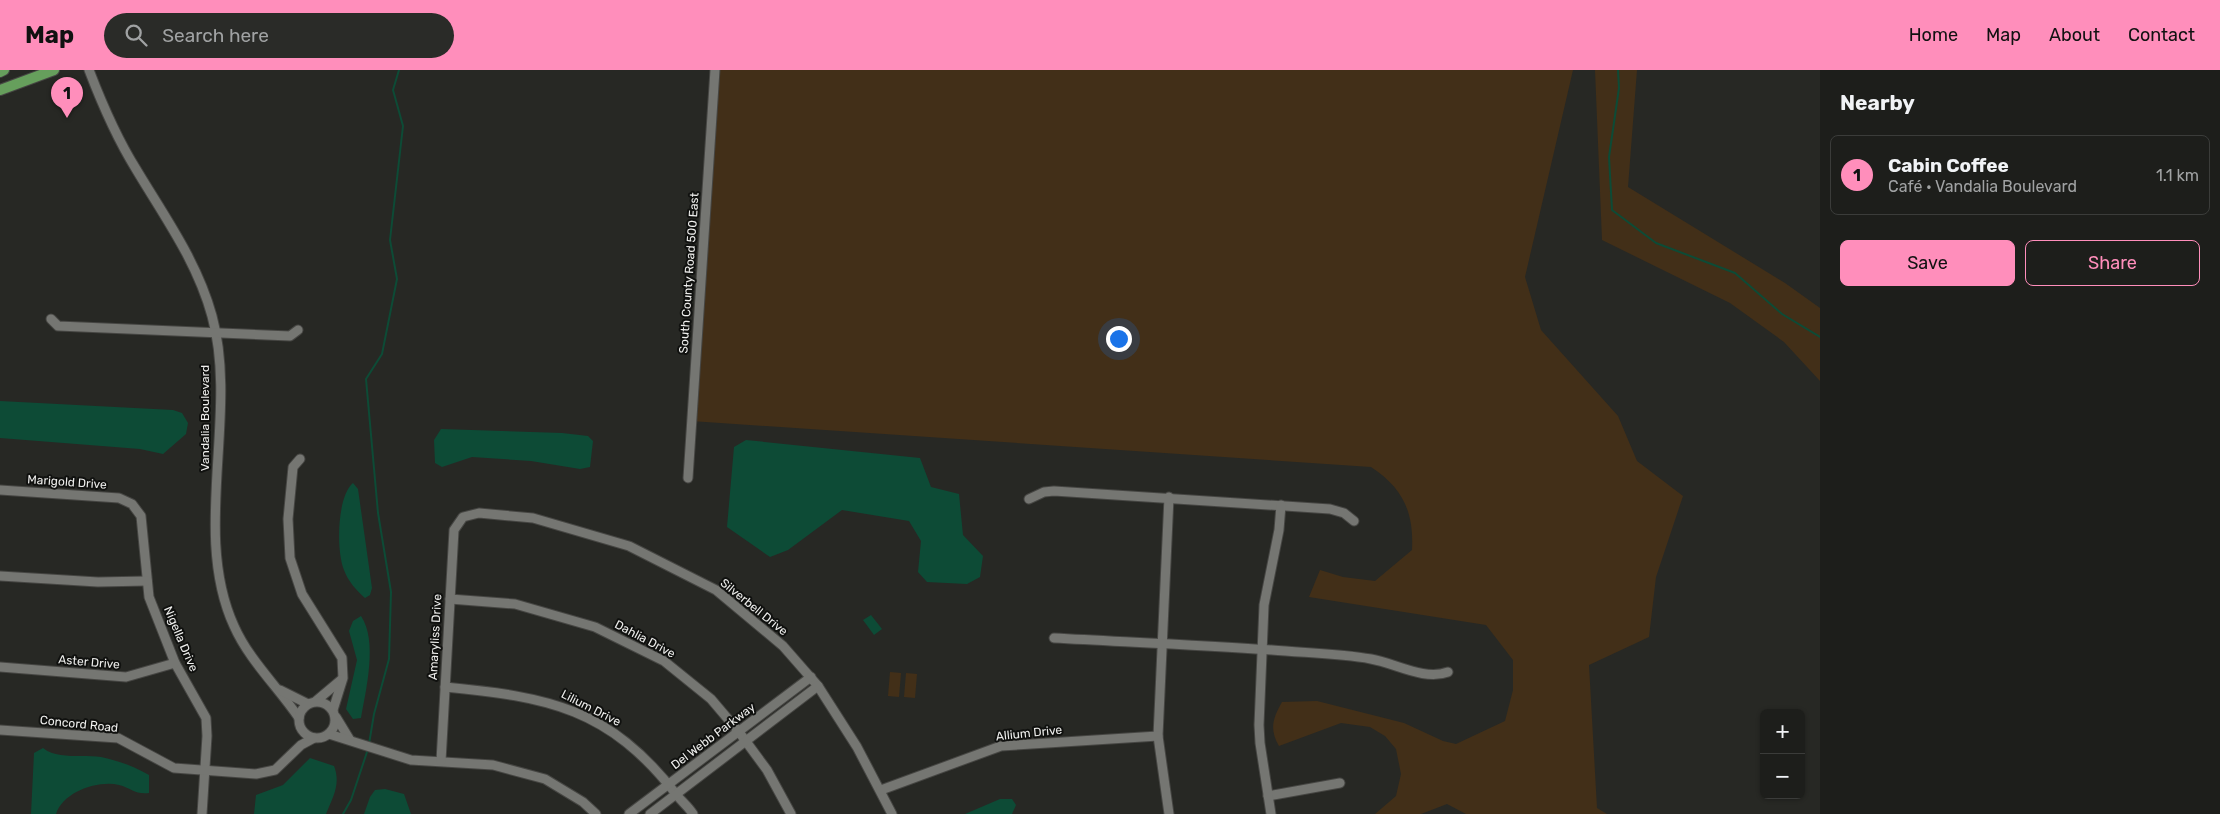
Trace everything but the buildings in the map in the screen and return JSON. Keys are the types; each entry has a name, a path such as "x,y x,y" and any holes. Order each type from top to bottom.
{"main road":[{"path":"0,72 4,70"},
{"path":"0,90 54,70"}],"street":[{"name":"Vandalia Boulevard","path":"89,70 108,119 193,265 216,333 220,390 216,523 219,576 234,625 250,654 280,690 299,718"},
{"name":"South County Road 500 East","path":"688,478 715,70"},
{"path":"51,319 58,326 290,336 298,330"},
{"path":"300,459 293,467 288,519 290,558 305,600 339,651 344,678 334,714 335,724 329,734"},
{"name":"Marigold Drive","path":"0,490 119,498 132,504"},
{"path":"1029,499 1044,492 1054,491 1280,504 1330,509 1344,513 1354,521"},
{"path":"1169,497 1158,736 1169,814"},
{"name":"Nigella Drive","path":"132,504 141,516 149,597 175,663 206,718 202,814"},
{"path":"1271,814 1259,734 1264,605 1280,530 1280,504"},
{"name":"Silverbell Drive","path":"463,517 479,513 533,518 629,546 716,590 783,646 811,677 835,709 881,790 892,814"},
{"name":"Amaryliss Drive","path":"441,761 454,530 463,517"},
{"path":"0,576 98,582 147,581"},
{"name":"Dahlia Drive","path":"450,598 515,604 595,627 664,661 711,699 739,732 767,770 791,814"},
{"path":"1054,638 1161,643 1363,658 1427,674 1440,675 1448,672"},
{"name":"Aster Drive","path":"0,667 126,677 175,663"},
{"name":"Del Webb Parkway","path":"629,814 811,677"},
{"path":"344,678 303,708 299,718 302,730 314,738 329,734 411,760 493,765 545,779 583,802 596,814"},
{"name":"Del Webb Parkway","path":"650,814 818,686"},
{"name":"Lilium Drive","path":"445,687 509,693 537,699 582,715 612,731 639,751 693,814"},
{"name":"Vandalia Boulevard","path":"280,690 312,702"},
{"path":"312,702 326,703 350,740"},
{"name":"Concord Road","path":"0,730 118,738 174,768 256,774 275,770 301,745 314,738"},
{"name":"Concord Road","path":"292,755 302,730"},
{"name":"Allium Drive","path":"881,790 1000,746 1158,736"},
{"path":"1268,796 1340,783"}],"shaded area":[{"path":"719,70 1573,70 1525,277 1541,330 1618,416 1637,461 1683,496 1656,577 1649,637 1589,665 1597,808 1607,814 1466,814 1447,804 1421,814 1375,814 1396,796 1401,774 1396,749 1385,736 1370,727 1341,723 1279,746 1274,734 1273,724 1282,702 1317,701 1404,723 1443,741 1456,744 1505,721 1513,690 1513,660 1486,625 1309,597 1320,570 1343,577 1375,581 1412,550 1411,524 1404,502 1399,492 1391,483 1371,467 691,421"},
{"path":"1595,70 1637,70 1628,187 1785,283 1820,308 1820,381 1784,342 1730,303 1602,240"},
{"path":"0,401 173,410 182,413 188,423 186,434 163,454 140,449 0,438"},
{"path":"441,429 562,433 588,436 593,441 590,467 580,469 531,461 472,457 442,467 435,463 434,440"},
{"path":"746,440 920,458 931,487 959,494 963,535 983,556 980,577 967,584 927,582 918,572 921,541 909,521 842,510 788,550 770,557 727,527 734,447"},
{"path":"353,483 358,489 372,588 370,595 365,598 355,589 341,561 339,538 341,511 344,499"},
{"path":"871,615 882,629 874,635 863,620"},
{"path":"361,616 369,639 368,680 361,718 353,719 346,709 357,660 349,631 353,621"},
{"path":"890,672 901,673 899,697 888,696"},
{"path":"906,673 917,674 915,698 904,697"},
{"path":"43,748 56,754 101,757 132,766 149,775 149,793 137,792 119,785 101,784 82,789 73,794 60,806 56,814 31,814 34,753"},
{"path":"310,758 334,766 336,773 335,790 326,814 254,814 256,795 283,785"},
{"path":"385,789 404,794 411,814 364,814 370,797 375,790"},
{"path":"1000,799 1012,799 1016,805 1012,814 965,814"}],"waterway":[{"path":"369,744 374,714 389,659 391,592 378,513 366,379 382,354 397,279 390,240 403,126 393,90 399,70"},
{"path":"1618,70 1619,88 1609,157 1612,210 1656,243 1735,273 1782,314 1820,337"},
{"path":"343,814 351,800 368,749"}],"place":[{"name":"Cabin Coffee","path":"67,118"}]}
